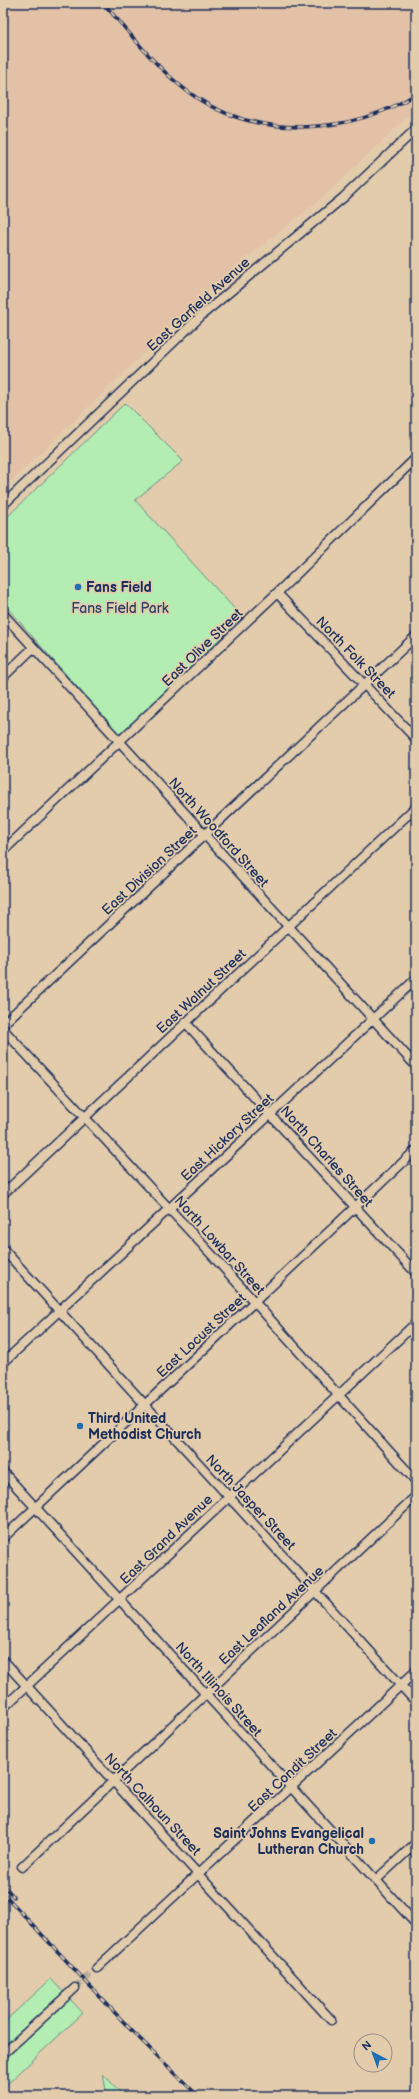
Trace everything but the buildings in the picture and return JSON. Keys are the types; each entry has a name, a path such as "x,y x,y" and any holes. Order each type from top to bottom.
{"street":[{"name":"East Garfield Avenue","path":"3,505 203,314 344,197 416,129"},
{"name":"East Olive Street","path":"3,851 277,593 416,458"},
{"name":"North Folk Street","path":"277,593 416,739"},
{"name":"North Woodford Street","path":"3,614 416,1066"},
{"name":"East Division Street","path":"3,1024 205,836 416,636"},
{"path":"3,677 33,648"},
{"name":"East Walnut Street","path":"3,1194 416,807"},
{"name":"East Hickory Street","path":"3,1363 169,1210 270,1113 416,979"},
{"name":"North Charles Street","path":"185,1022 416,1273"},
{"name":"North Lowbar Street","path":"3,1029 416,1481"},
{"name":"East Locust Street","path":"3,1538 416,1150"},
{"name":"North Jasper Street","path":"3,1249 144,1406 416,1702"},
{"name":"East Grand Avenue","path":"3,1708 416,1323"},
{"name":"North Illinois Street","path":"3,1472 416,1924"},
{"name":"East Leafland Avenue","path":"22,1868 112,1780 206,1694 416,1496"},
{"name":"North Calhoun Street","path":"3,1660 26,1687 199,1873 331,2020"},
{"name":"East Condit Street","path":"97,1968 416,1671"},
{"path":"376,1880 416,1843"},
{"path":"3,2054 75,1988"}],"shaded area":[{"path":"3,3 416,3 416,109 324,196 224,276 3,489"}],"green space":[{"name":"Fans Field Park","path":"125,403 183,461 135,500 242,617 120,736 3,603 3,521"},
{"path":"51,1979 83,2013 3,2088 3,2023"},
{"path":"103,2074 124,2096 107,2096"}],"tunnel":[{"path":"75,1988 97,1968"}],"railway":[{"path":"103,3 147,54 171,78 197,98 222,112 249,121 278,126 307,127 336,124 364,117 391,107 416,94"},
{"path":"3,1885 14,1897"},
{"path":"3,1893 132,2031 198,2096"}],"place":[{"name":"Fans Field","path":"78,587"},
{"name":"Third United Methodist Church","path":"80,1426"},
{"name":"Saint Johns Evangelical Lutheran Church","path":"372,1841"}]}
